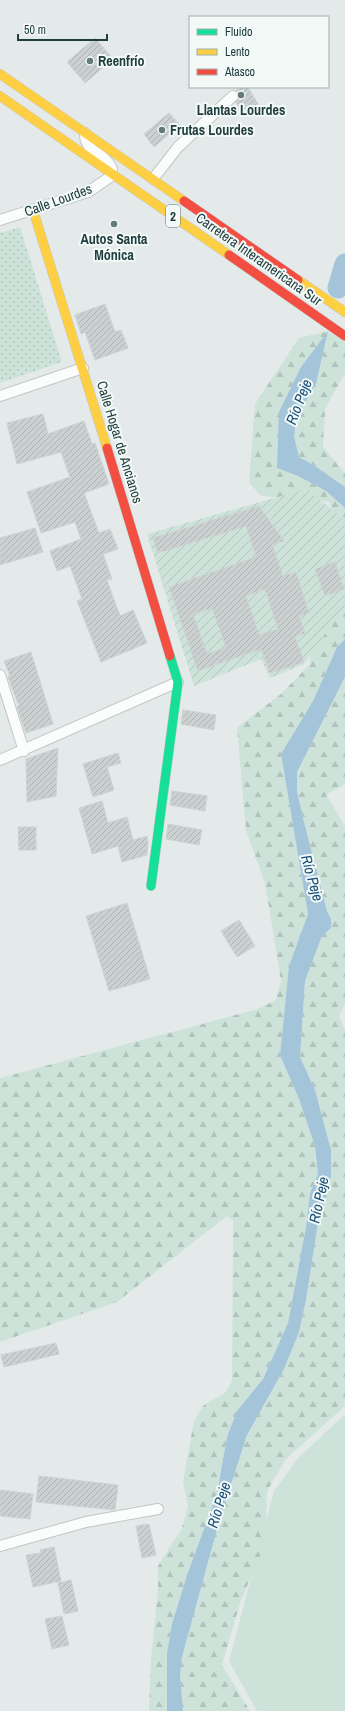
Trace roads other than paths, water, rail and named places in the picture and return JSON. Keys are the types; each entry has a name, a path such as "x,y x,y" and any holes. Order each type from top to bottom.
{"main road":[{"name":"Carretera Interamericana Sur","path":"0,74 345,312"},
{"name":"Carretera Interamericana Sur","path":"0,96 345,336"},
{"name":"Calle Hogar de Ancianos","path":"32,210 83,368 178,682"},
{"path":"152,886 178,682"}],"street":[{"path":"153,179 178,147 232,96"},
{"path":"85,133 87,146 105,158 112,166 114,175 136,178 163,197 182,200"},
{"name":"Calle Lourdes","path":"0,220 88,192 114,175"},
{"path":"0,396 83,368"},
{"path":"0,675 24,750"},
{"path":"0,760 178,682"},
{"path":"0,1546 86,1522 158,1509"}],"water":[{"path":"328,331 316,384 297,416 294,436 299,457 315,466 345,487 345,508 326,491 298,476 277,468 279,412 301,367"},
{"path":"345,639 345,677 297,772 297,791 303,818 327,911 331,919 331,928 322,936 305,981 300,1057 315,1090 331,1150 331,1176 317,1229 306,1300 299,1332 284,1369 247,1435 221,1515 182,1657 180,1676 183,1711 167,1711 167,1653 172,1624 187,1575 217,1494 227,1437 237,1411 263,1379 288,1323 306,1227 310,1193 318,1174 315,1146 299,1099 280,1055 289,966 308,914 281,754 313,701 337,647"}],"waterway":[{"name":"Río Peje","path":"338,288 345,264"}],"place":[{"name":"Reenfrío","path":"90,61"},
{"name":"Llantas Lourdes","path":"241,95"},
{"name":"Frutas Lourdes","path":"162,130"},
{"name":"Autos Santa Mónica","path":"114,224"}]}
